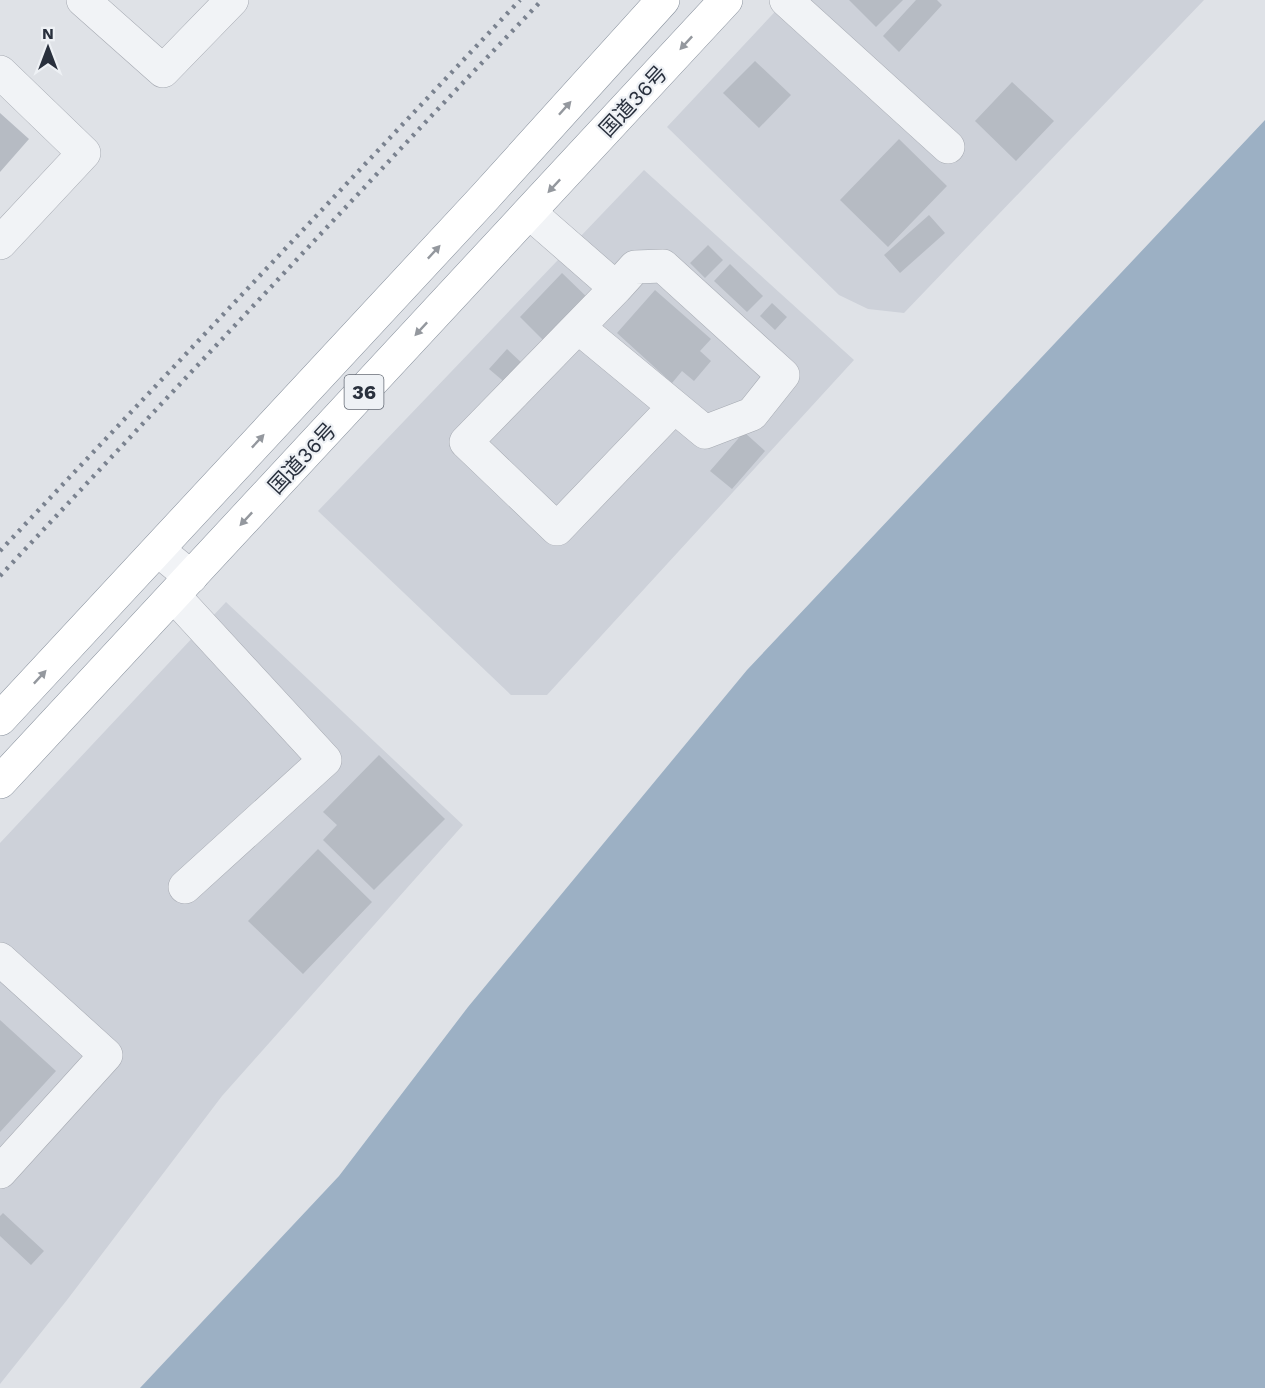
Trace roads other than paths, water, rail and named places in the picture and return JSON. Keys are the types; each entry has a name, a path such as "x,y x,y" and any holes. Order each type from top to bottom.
{"highway":[{"name":"国道36号","path":"0,719 484,198 663,0"},
{"name":"国道36号","path":"0,783 726,0"}],"lane":[{"path":"82,0 163,71 232,0"},
{"path":"786,0 948,147"},
{"path":"0,72 84,153 0,243"},
{"path":"530,213 616,288"},
{"path":"578,327 705,432 752,414 783,375 663,266 634,267 466,442 557,529 674,407"},
{"path":"158,550 183,587 325,760 185,887"},
{"path":"0,959 106,1055 0,1172"}],"water":[{"path":"1265,120 1265,1388 140,1388 339,1176 468,1007 747,670"}],"railway":[{"path":"0,551 520,0"},
{"path":"0,576 542,0"}]}
